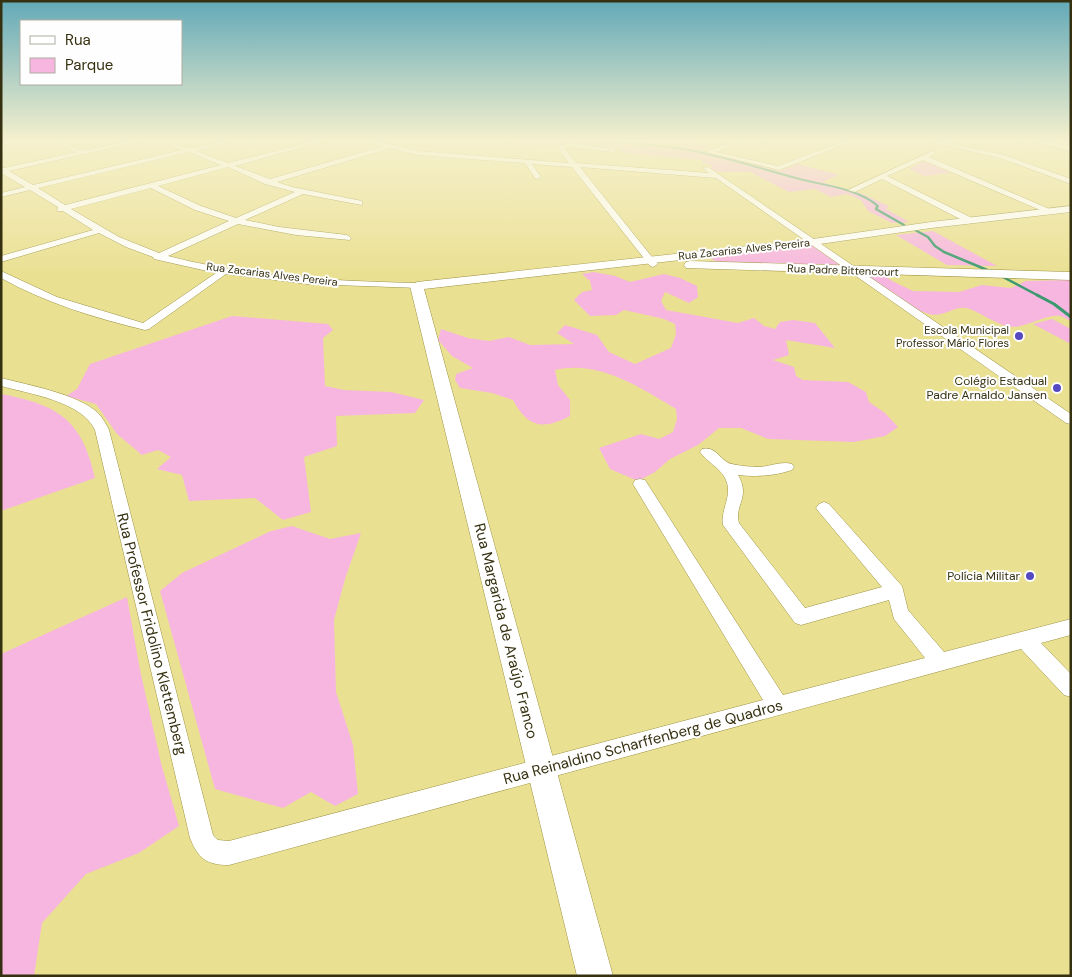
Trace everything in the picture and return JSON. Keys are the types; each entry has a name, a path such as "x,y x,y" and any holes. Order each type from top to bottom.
{"main road":[{"name":"Rua Zacarias Alves Pereira","path":"695,260 716,252 813,242 969,220 1071,209"},
{"path":"1050,212 1071,220"},
{"path":"716,252 708,256 707,259 724,266"},
{"name":"Rua Padre Bittencourt","path":"616,263 695,260 724,266 1071,276"},
{"name":"Rua Zacarias Alves Pereira","path":"417,286 616,263"},
{"name":"Rua Margarida de Araújo Franco","path":"417,286 595,976"}],"street":[{"name":"Rua Zacarias Alves Pereira","path":"22,186 124,248 156,257 222,272 368,289 393,290 417,286"},
{"path":"1,195 41,186"},
{"path":"60,209 149,186"},
{"path":"152,186 204,211 237,221 280,230 346,238"},
{"path":"280,186 301,192 359,203"},
{"path":"591,186 651,262"},
{"path":"732,186 1071,420"},
{"path":"852,190 861,186"},
{"path":"900,186 969,220"},
{"path":"989,186 1050,212"},
{"path":"156,257 301,192"},
{"path":"1,259 97,231"},
{"path":"1,274 54,300 98,315 145,327 222,272"},
{"name":"Rua Professor Fridolino Klettemberg","path":"1,382 63,401 90,412 102,430 202,838 206,849 214,853"},
{"path":"707,452 728,469 734,482 737,494 736,504 728,516 731,525 801,616 896,591"},
{"path":"728,469 760,472 787,467"},
{"path":"640,484 778,706"},
{"path":"824,508 896,591 900,613 940,662"},
{"name":"Rua Reinaldino Scharffenberg de Quadros","path":"214,853 229,853 1071,628"},
{"path":"1025,640 1071,688"}],"green space":[{"path":"777,186 834,186 860,193 889,206 886,209 909,222 892,223 868,211 861,200 847,194 831,197 815,189 789,192"},
{"path":"933,231 997,266 947,265 896,235"},
{"path":"810,244 840,265 718,262 711,259 713,256"},
{"path":"878,271 892,281 913,291 959,292 982,285 1011,288 1026,281 1071,280 1071,321 1061,316 1056,316 1013,327 999,324 966,308 934,315 929,314 903,302 861,272"},
{"path":"594,272 615,276 630,282 664,274 680,278 697,286 698,297 689,303 665,292 661,301 666,310 738,323 754,318 764,326 775,329 780,322 793,320 815,323 835,348 786,340 789,355 773,360 794,367 796,376 803,380 848,382 866,392 869,402 885,413 898,427 885,436 854,442 768,439 741,428 719,428 698,445 670,459 655,472 638,481 610,469 599,448 641,434 659,439 673,432 677,419 676,409 633,384 603,372 587,369 555,370 558,385 570,400 570,416 544,424 537,424 524,416 513,400 492,393 460,388 455,380 456,374 473,368 452,356 438,340 441,329 468,338 489,341 509,337 530,345 574,344 557,333 565,325 597,335 609,352 635,364 671,348 676,334 675,324 664,319 624,310 616,315 590,316 574,300 582,292 592,290 590,281 582,274"},
{"path":"232,316 328,324 333,330 323,338 325,386 344,390 391,392 424,400 415,413 336,416 337,446 304,457 311,512 283,520 255,498 189,501 182,475 157,469 171,457 158,450 142,455 117,434 96,404 66,396 77,389 90,364"},
{"path":"1052,319 1071,329 1071,344 1033,324"},
{"path":"1,394 38,403 64,418 75,428 83,442 90,458 95,478 1,511"},
{"path":"292,526 330,539 361,533 345,579 334,620 336,692 353,745 358,794 335,806 311,792 283,808 215,789 160,591 182,573 271,531"},
{"path":"127,597 140,670 161,763 179,826 139,853 86,874 42,923 34,976 1,976 1,654"}],"waterway":[{"path":"829,186 859,195 878,206 876,209"},
{"path":"876,209 904,225"},
{"path":"915,230 928,237 935,246 944,252 992,272"},
{"path":"1001,276 1039,296"},
{"path":"1037,295 1054,304 1071,317"}],"place":[{"name":"Escola Municipal Professor Mário Flores","path":"1019,336"},
{"name":"Colégio Estadual Padre Arnaldo Jansen","path":"1057,388"},
{"name":"Polícia Militar","path":"1030,576"}]}
